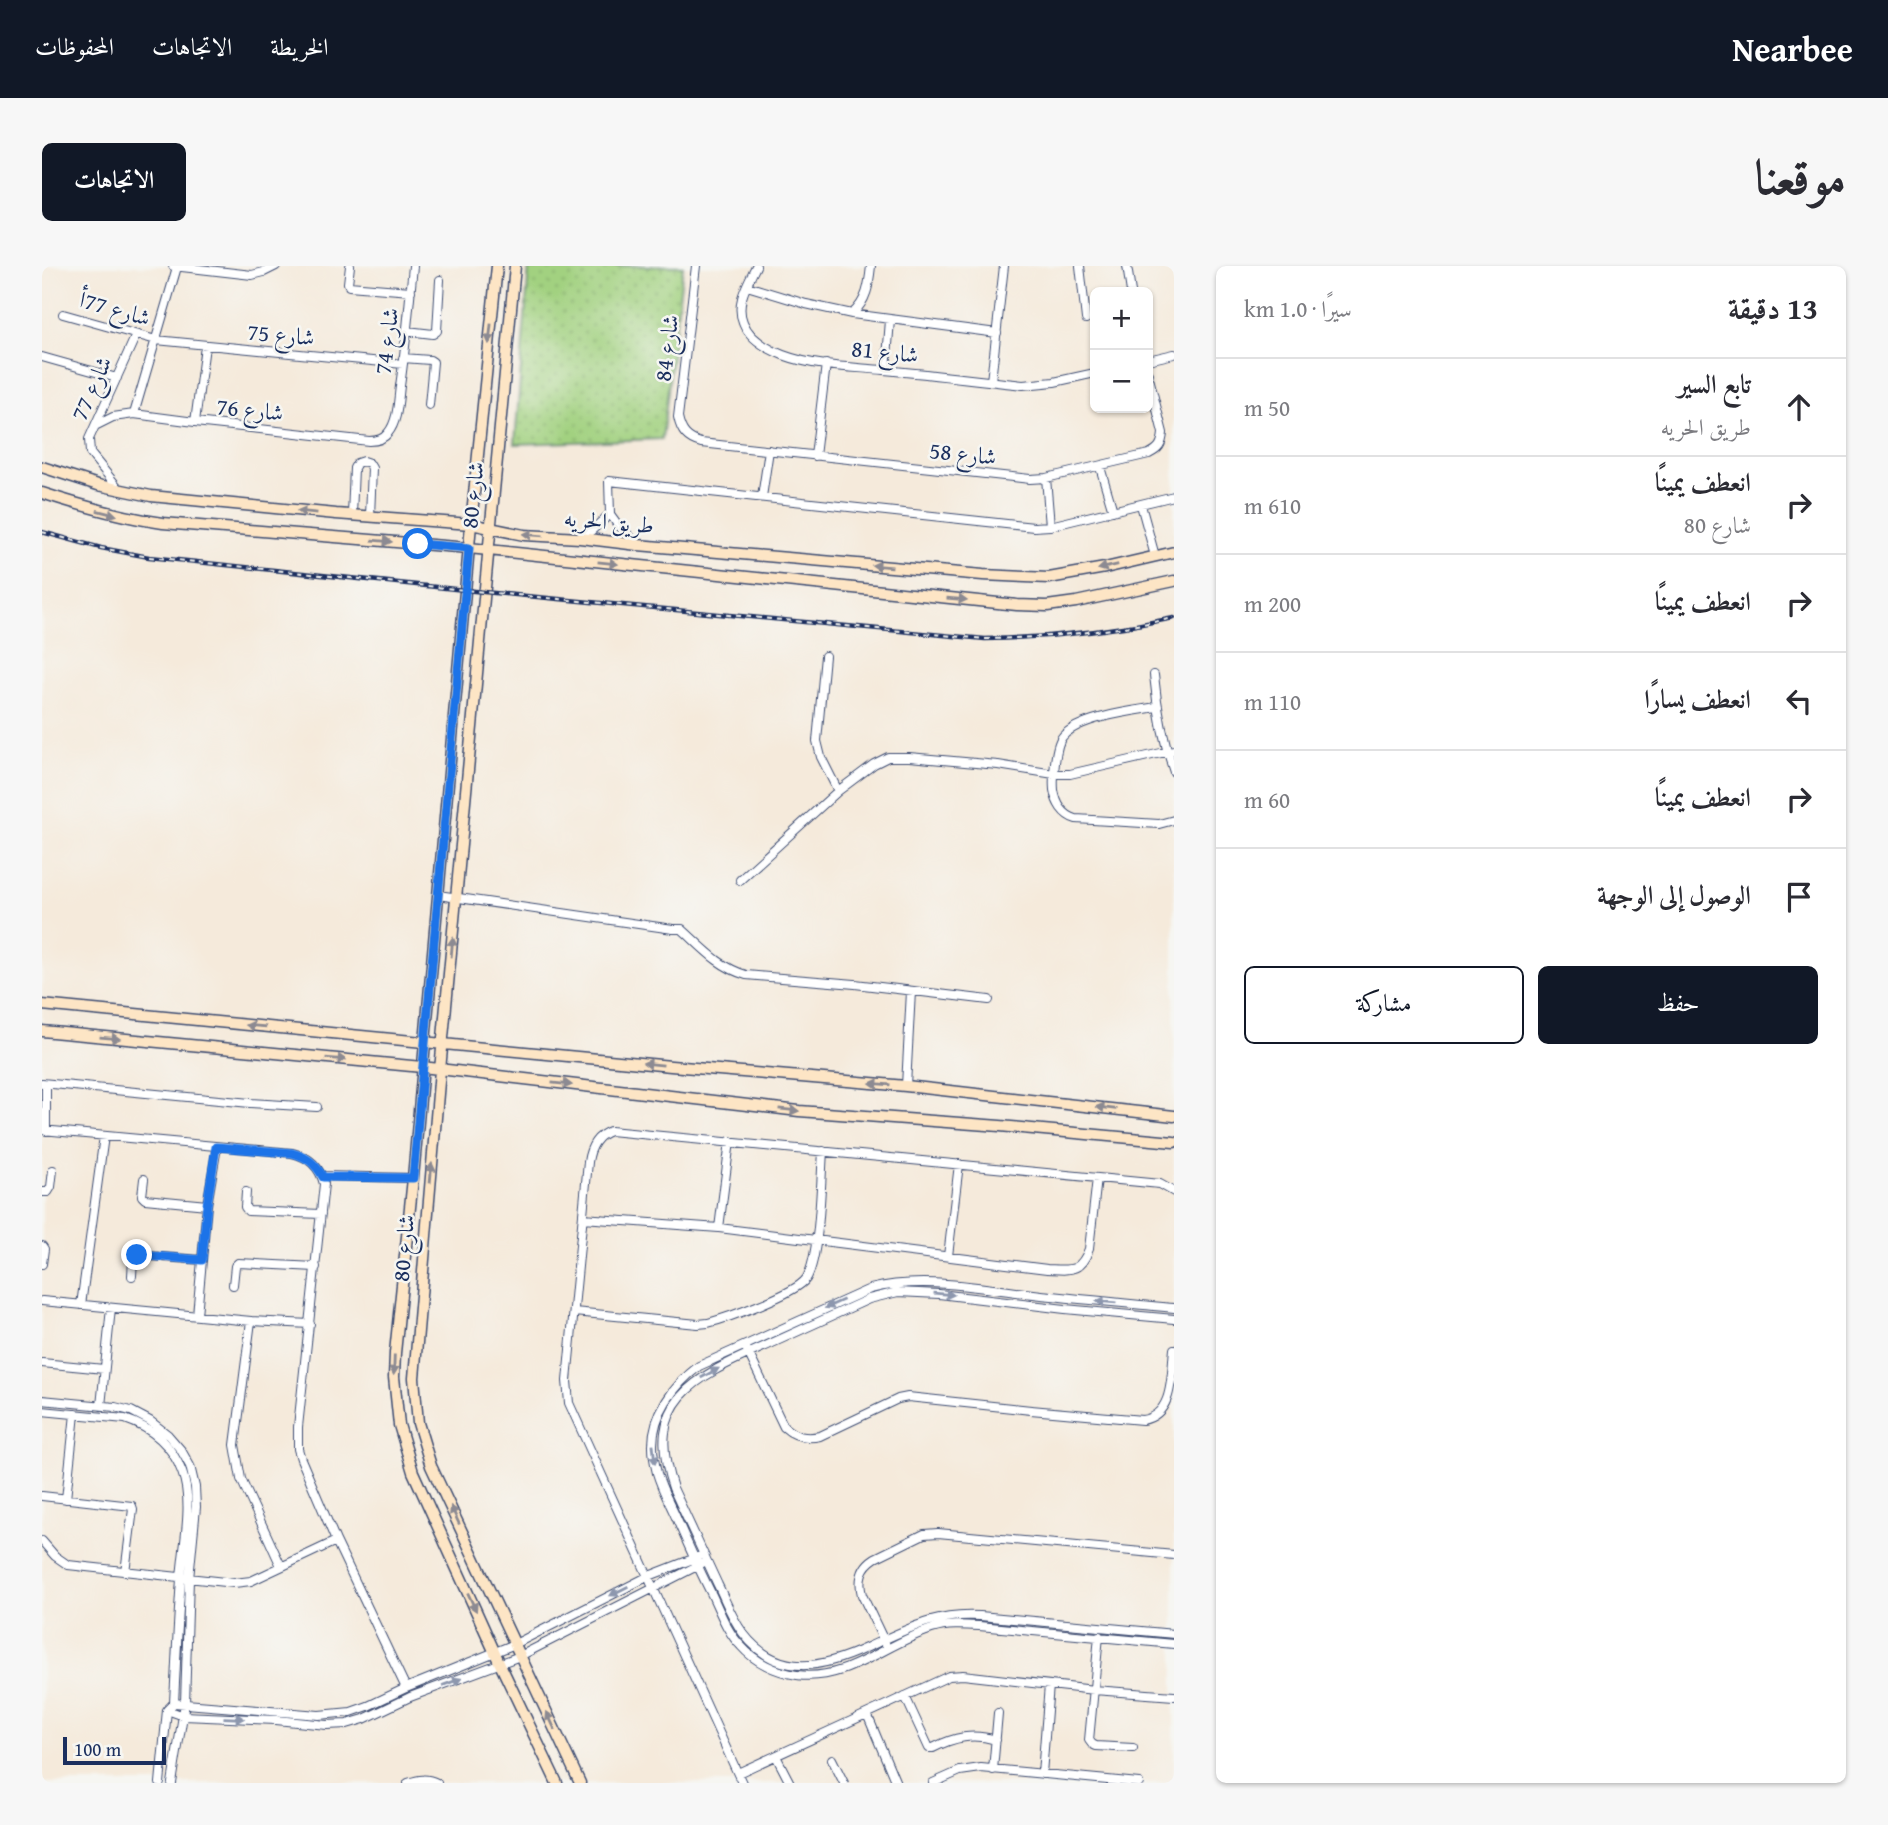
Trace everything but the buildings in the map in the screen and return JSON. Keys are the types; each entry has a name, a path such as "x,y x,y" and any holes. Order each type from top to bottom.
{"street":[{"path":"134,414 175,266 252,275 276,266"},
{"path":"349,266 349,285 411,292"},
{"name":"شارع 74","path":"394,421 414,266"},
{"name":"شارع 80","path":"497,266 394,1377 395,1401 405,1449 413,1472 557,1783"},
{"name":"شارع 80","path":"515,266 442,1043 414,1378 415,1401 424,1445 432,1466 580,1783"},
{"name":"شارع 84","path":"684,434 678,416 696,266"},
{"name":"شارع 81","path":"756,266 740,305 740,315 749,332 769,348 784,355 826,365 1023,384 1054,382 1090,374"},
{"path":"852,314 867,294 871,266"},
{"path":"991,381 1004,266"},
{"path":"1080,266 1086,319"},
{"path":"1128,266 1130,287"},
{"path":"407,331 433,334 437,331 440,280"},
{"path":"747,286 806,304 852,314 996,333"},
{"name":"شارع 77أ","path":"63,314 156,340"},
{"path":"886,370 890,320"},
{"name":"شارع 77","path":"120,491 90,453 89,439 136,335"},
{"name":"شارع 75","path":"156,340 403,361 430,360 433,362 429,405"},
{"path":"195,422 205,346"},
{"path":"1153,359 1174,354"},
{"path":"42,357 117,378"},
{"path":"815,456 826,365"},
{"name":"شارع 58","path":"684,434 701,443 1030,479 1046,478 1100,467 1159,449 1163,433 1153,394"},
{"name":"شارع 76","path":"95,426 113,417 134,414 376,441 384,438 394,421"},
{"path":"762,498 769,450"},
{"path":"352,514 354,468 357,463 363,461 369,463 372,468 370,516"},
{"name":"طريق الحريه","path":"42,467 120,491 187,500 471,524 524,535 983,575 1049,578 1174,551"},
{"path":"1100,467 1113,511"},
{"path":"1046,478 1050,526"},
{"path":"638,545 610,514 610,481 1034,527 1050,526 1174,496"},
{"name":"طريق الحريه","path":"42,493 130,519 163,523 469,548 1017,605 1047,606 1076,602 1174,581"},
{"path":"353,501 370,501"},
{"path":"1141,505 1155,556"},
{"path":"580,538 610,514"},
{"path":"825,656 817,741 821,757 838,791"},
{"path":"1154,675 1157,707 1171,751 1174,772"},
{"path":"1157,707 1115,713 1084,724 1063,736 1059,742 1054,789 1058,805 1070,817 1159,824 1174,820"},
{"path":"740,880 838,791 888,757 998,765 1070,774 1171,751"},
{"path":"443,835 461,837"},
{"path":"438,895 682,929 719,963 746,975 855,984 989,1000"},
{"path":"906,1086 911,992"},
{"path":"42,1005 906,1086 1174,1116"},
{"path":"42,1031 422,1067 800,1111 1174,1142"},
{"path":"317,1107 44,1084 44,1131 292,1153 302,1155 318,1168 324,1184 298,1448 336,1541 406,1688"},
{"path":"742,1783 569,1403 567,1381 590,1149 604,1133 610,1131 1160,1184 1174,1192"},
{"path":"81,1305 104,1136"},
{"path":"719,1228 730,1141"},
{"path":"197,1315 207,1205 216,1147"},
{"path":"574,1312 698,1324 717,1321 798,1287 809,1273 817,1241 823,1151"},
{"path":"948,1256 959,1164"},
{"path":"42,1192 48,1192 50,1189 53,1170"},
{"path":"323,1177 413,1178"},
{"path":"583,1218 719,1228 1069,1270 1079,1267 1089,1249 1097,1178"},
{"path":"144,1179 142,1196 145,1199 207,1205"},
{"path":"246,1192 247,1211 321,1214"},
{"path":"42,1246 42,1264"},
{"path":"132,1276 133,1259 136,1255 202,1260"},
{"path":"233,1285 235,1266 239,1264 316,1267"},
{"path":"1174,1308 937,1283 898,1284 870,1289 747,1349 699,1379 673,1407 665,1428 664,1442 668,1474 742,1632 750,1642 771,1657 795,1665 835,1661 932,1619 964,1615 1174,1634"},
{"path":"1174,1319 950,1295 898,1292 869,1299 699,1367 680,1382 670,1395 662,1410 653,1446 657,1474 733,1636 748,1654 779,1671 796,1675 826,1674 849,1667 932,1629 956,1625 1174,1644"},
{"path":"42,1301 310,1324"},
{"path":"101,1406 111,1308"},
{"path":"251,1321 235,1445 242,1479 281,1566"},
{"path":"396,1336 416,1339"},
{"path":"747,1349 785,1427 791,1433 810,1438 908,1397 1142,1420 1151,1418 1158,1415 1167,1404 1174,1349"},
{"path":"42,1363 104,1369"},
{"path":"42,1400 131,1410 150,1421 175,1442 190,1466 197,1507 185,1579 174,1703 167,1710 160,1783"},
{"path":"42,1411 125,1419 138,1424 160,1438 176,1459 185,1481 185,1703 172,1783"},
{"path":"66,1499 75,1414"},
{"path":"42,1496 132,1506 125,1572"},
{"path":"888,1649 862,1595 860,1586 863,1570 875,1558 924,1534 938,1533 1174,1555"},
{"path":"42,1541 55,1556 68,1565 243,1583 336,1541"},
{"path":"174,1703 319,1715 368,1706 514,1644 649,1576 706,1558"},
{"path":"167,1710 184,1717 347,1724 520,1656 653,1588 696,1562"},
{"path":"1099,1636 1090,1743 1096,1746 1133,1748"},
{"path":"738,1773 943,1678 956,1675 1174,1696"},
{"path":"1042,1774 1049,1685"},
{"path":"905,1696 929,1748 971,1736 996,1740"},
{"path":"993,1770 998,1713"},
{"path":"867,1714 896,1783"},
{"path":"776,1756 790,1783"},
{"path":"832,1759 844,1783"},
{"path":"933,1783 971,1768 1139,1783"},
{"path":"408,1783 420,1779 437,1783"}],"green space":[{"path":"529,266 683,266 662,439 515,444"}],"railway":[{"path":"42,532 101,548 149,557 484,592 985,639 1080,633 1174,618"}],"route":[{"path":"137,1255 202,1260 216,1147 302,1155 311,1160 323,1177 413,1178 469,548 418,544"}]}
